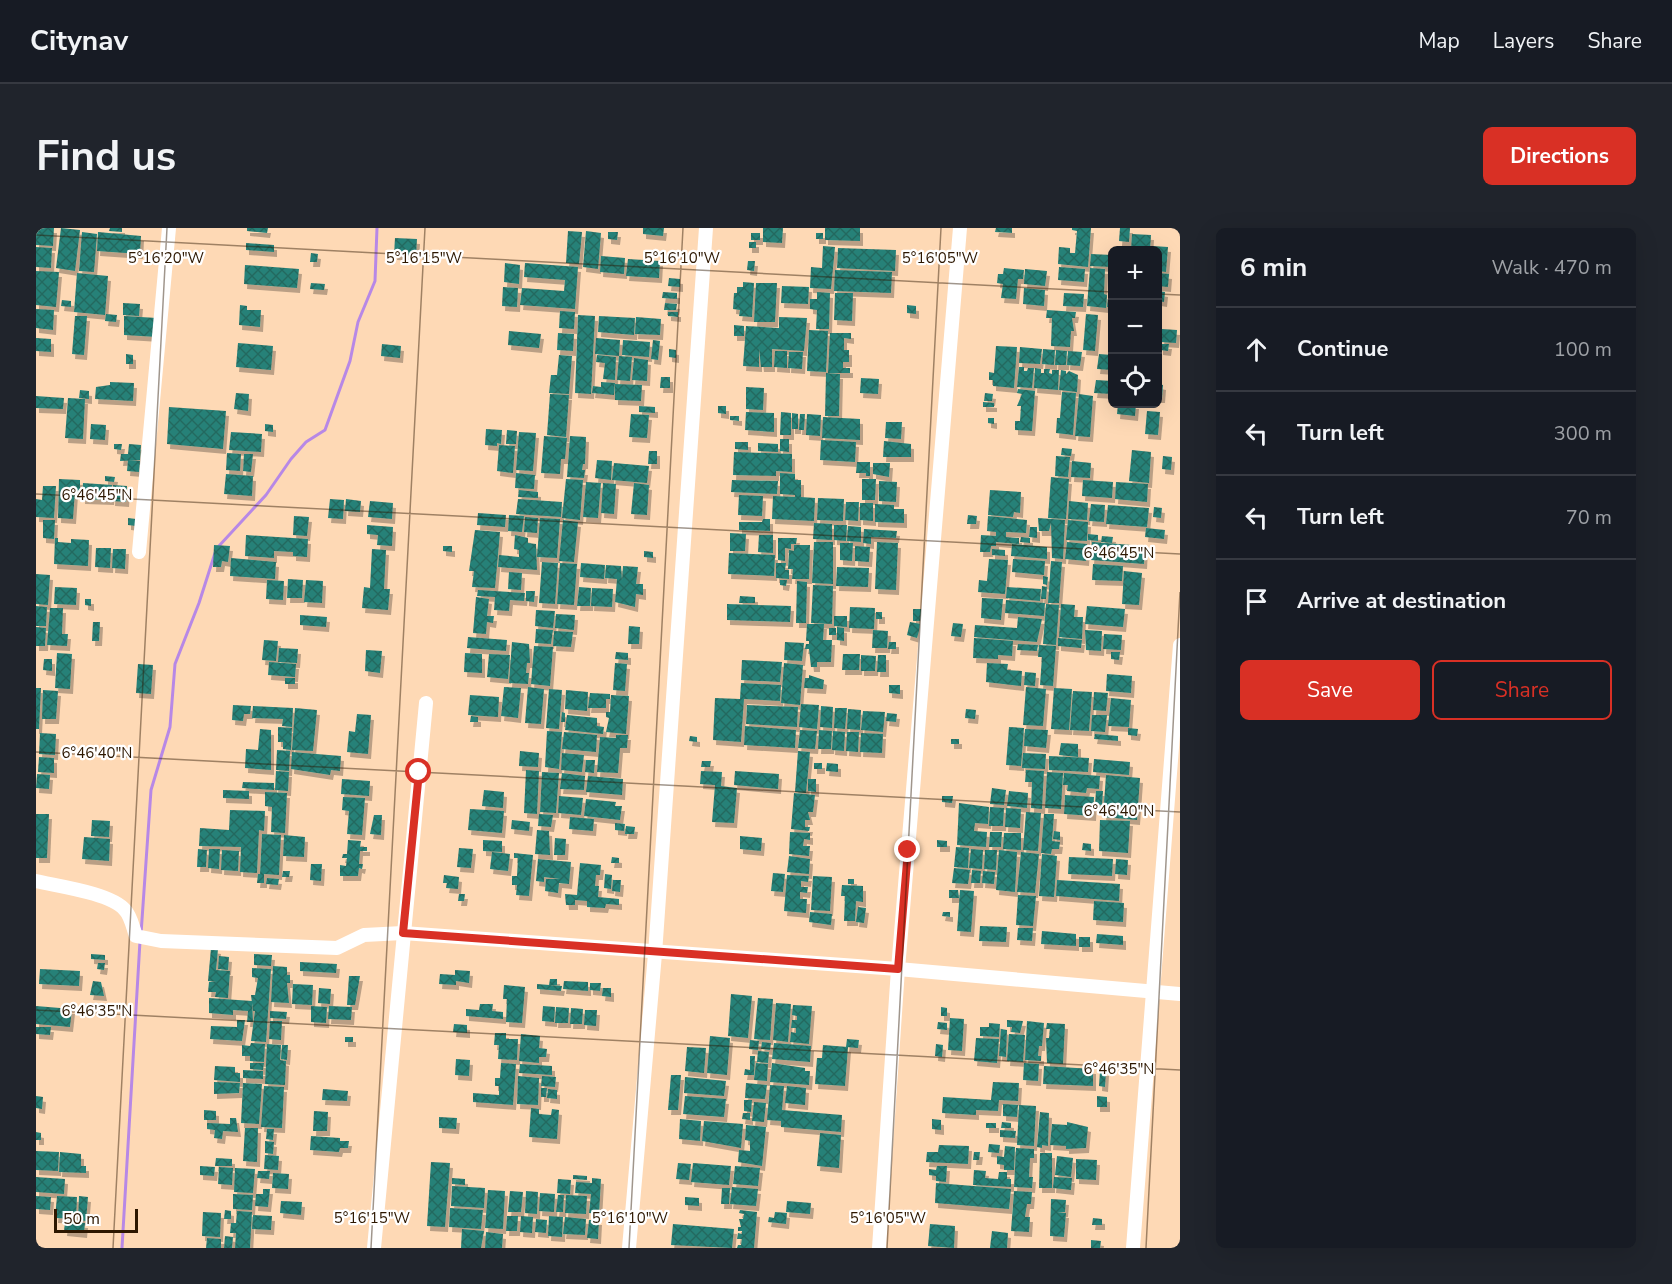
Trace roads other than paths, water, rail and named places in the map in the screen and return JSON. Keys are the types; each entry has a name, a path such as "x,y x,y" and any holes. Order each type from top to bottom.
{"street":[{"path":"139,552 169,228"},
{"path":"629,1248 655,954 706,228"},
{"path":"879,1248 898,969 960,228"},
{"path":"1133,1248 1180,645"},
{"path":"374,1248 426,703"},
{"path":"36,881 89,893 111,901 125,909 136,936 161,942 337,948 364,935 403,933 655,954 898,969 1180,994"}],"waterway":[{"path":"218,547 266,495 306,442 325,430 350,361 358,322 375,281 377,228"},
{"path":"141,934 151,790 170,727 175,664 199,603 215,553"},
{"path":"122,1248 140,941"}]}
